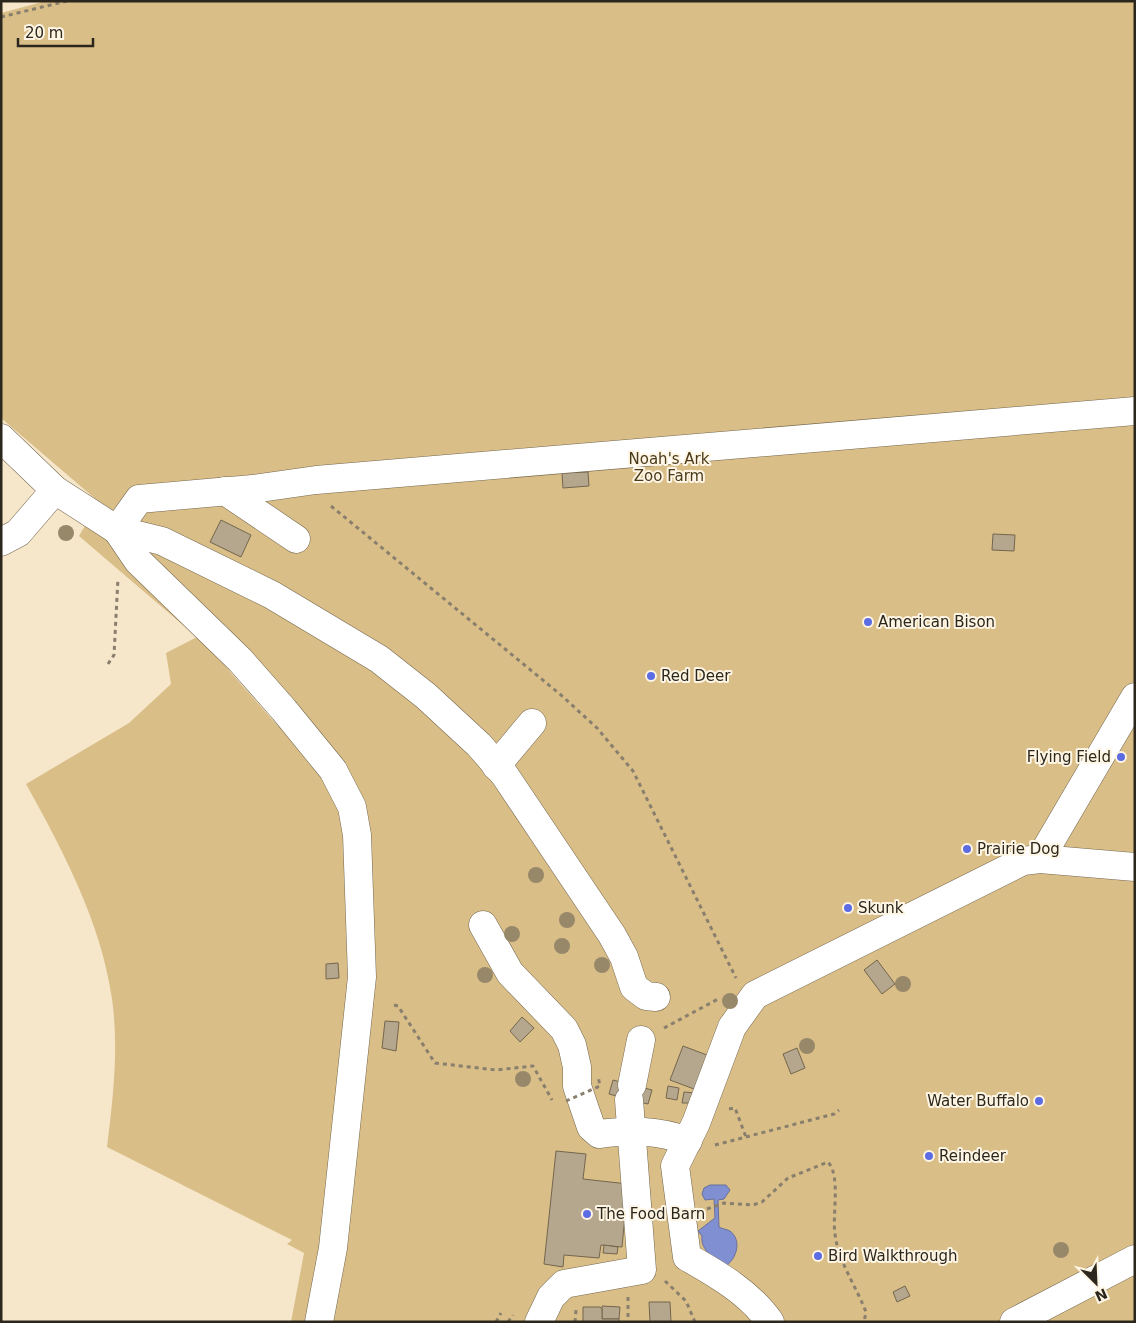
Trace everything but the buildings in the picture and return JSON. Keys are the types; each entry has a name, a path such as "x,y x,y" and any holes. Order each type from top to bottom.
{"lane":[{"path":"121,536 139,499 316,480 1135,411"},
{"path":"1,438 55,490 121,536 138,561 240,660 333,770 352,807 357,835 362,977 333,1248 319,1322"},
{"path":"1,542 18,533 55,490"},
{"path":"225,491 296,539"},
{"path":"121,536 162,541 272,595 327,626 379,659 426,696 479,746 496,766 584,891 612,935 624,957 634,987 646,996 656,997"},
{"path":"1040,859 1135,697"},
{"path":"496,766 532,723"},
{"path":"770,1322 754,1303 738,1289 688,1257 675,1166 688,1141 732,1027 755,995 1023,861 1040,859 1135,867"},
{"path":"483,924 510,973 564,1029 572,1045 577,1067 577,1086 570,1102 591,1127 599,1134 632,1130 671,1135 688,1141"},
{"path":"539,1322 551,1298 564,1284 642,1270 633,1170 631,1092 642,1040"},
{"path":"1014,1322 1135,1259"}],"path":[{"path":"1,18 67,1"},
{"path":"316,480 326,502 561,695 597,728 633,770 737,984"},
{"path":"108,664 114,655 121,536"},
{"path":"642,1040 720,997"},
{"path":"394,1005 398,1006 435,1063 496,1070 533,1066 554,1104"},
{"path":"570,1102 600,1086 598,1076"},
{"path":"688,1141 706,1147 834,1114 839,1110"},
{"path":"711,1208 730,1203 753,1205 762,1202 788,1178 828,1162 834,1173 834,1233 839,1254 866,1312 864,1322"},
{"path":"642,1270 674,1289 686,1301 695,1322"},
{"path":"496,1322 501,1314"}],"green space":[{"name":"Noah's Ark Zoo Farm","path":"46,1 1135,1 1135,1322 291,1322 304,1253 287,1244 292,1240 107,1147 113,1092 115,1036 107,970 90,915 79,888 54,835 26,784 129,723 171,684 166,653 197,637 79,536 99,502 1,418 1,13","holes":["224,665 254,695 279,726"]}],"water":[{"path":"710,1185 726,1185 730,1190 724,1199 718,1200 719,1227 730,1231 734,1235 737,1244 733,1258 726,1266 713,1258 706,1250 703,1246 702,1236 698,1231 715,1218 714,1199 705,1200 702,1194 704,1188"}],"place":[{"name":"American Bison","path":"868,622"},
{"name":"Red Deer","path":"651,676"},
{"name":"Flying Field","path":"1121,757"},
{"name":"Prairie Dog","path":"967,849"},
{"name":"Skunk","path":"848,908"},
{"name":"Water Buffalo","path":"1039,1101"},
{"name":"Reindeer","path":"929,1156"},
{"name":"The Food Barn","path":"587,1214"},
{"name":"Bird Walkthrough","path":"818,1256"}]}
